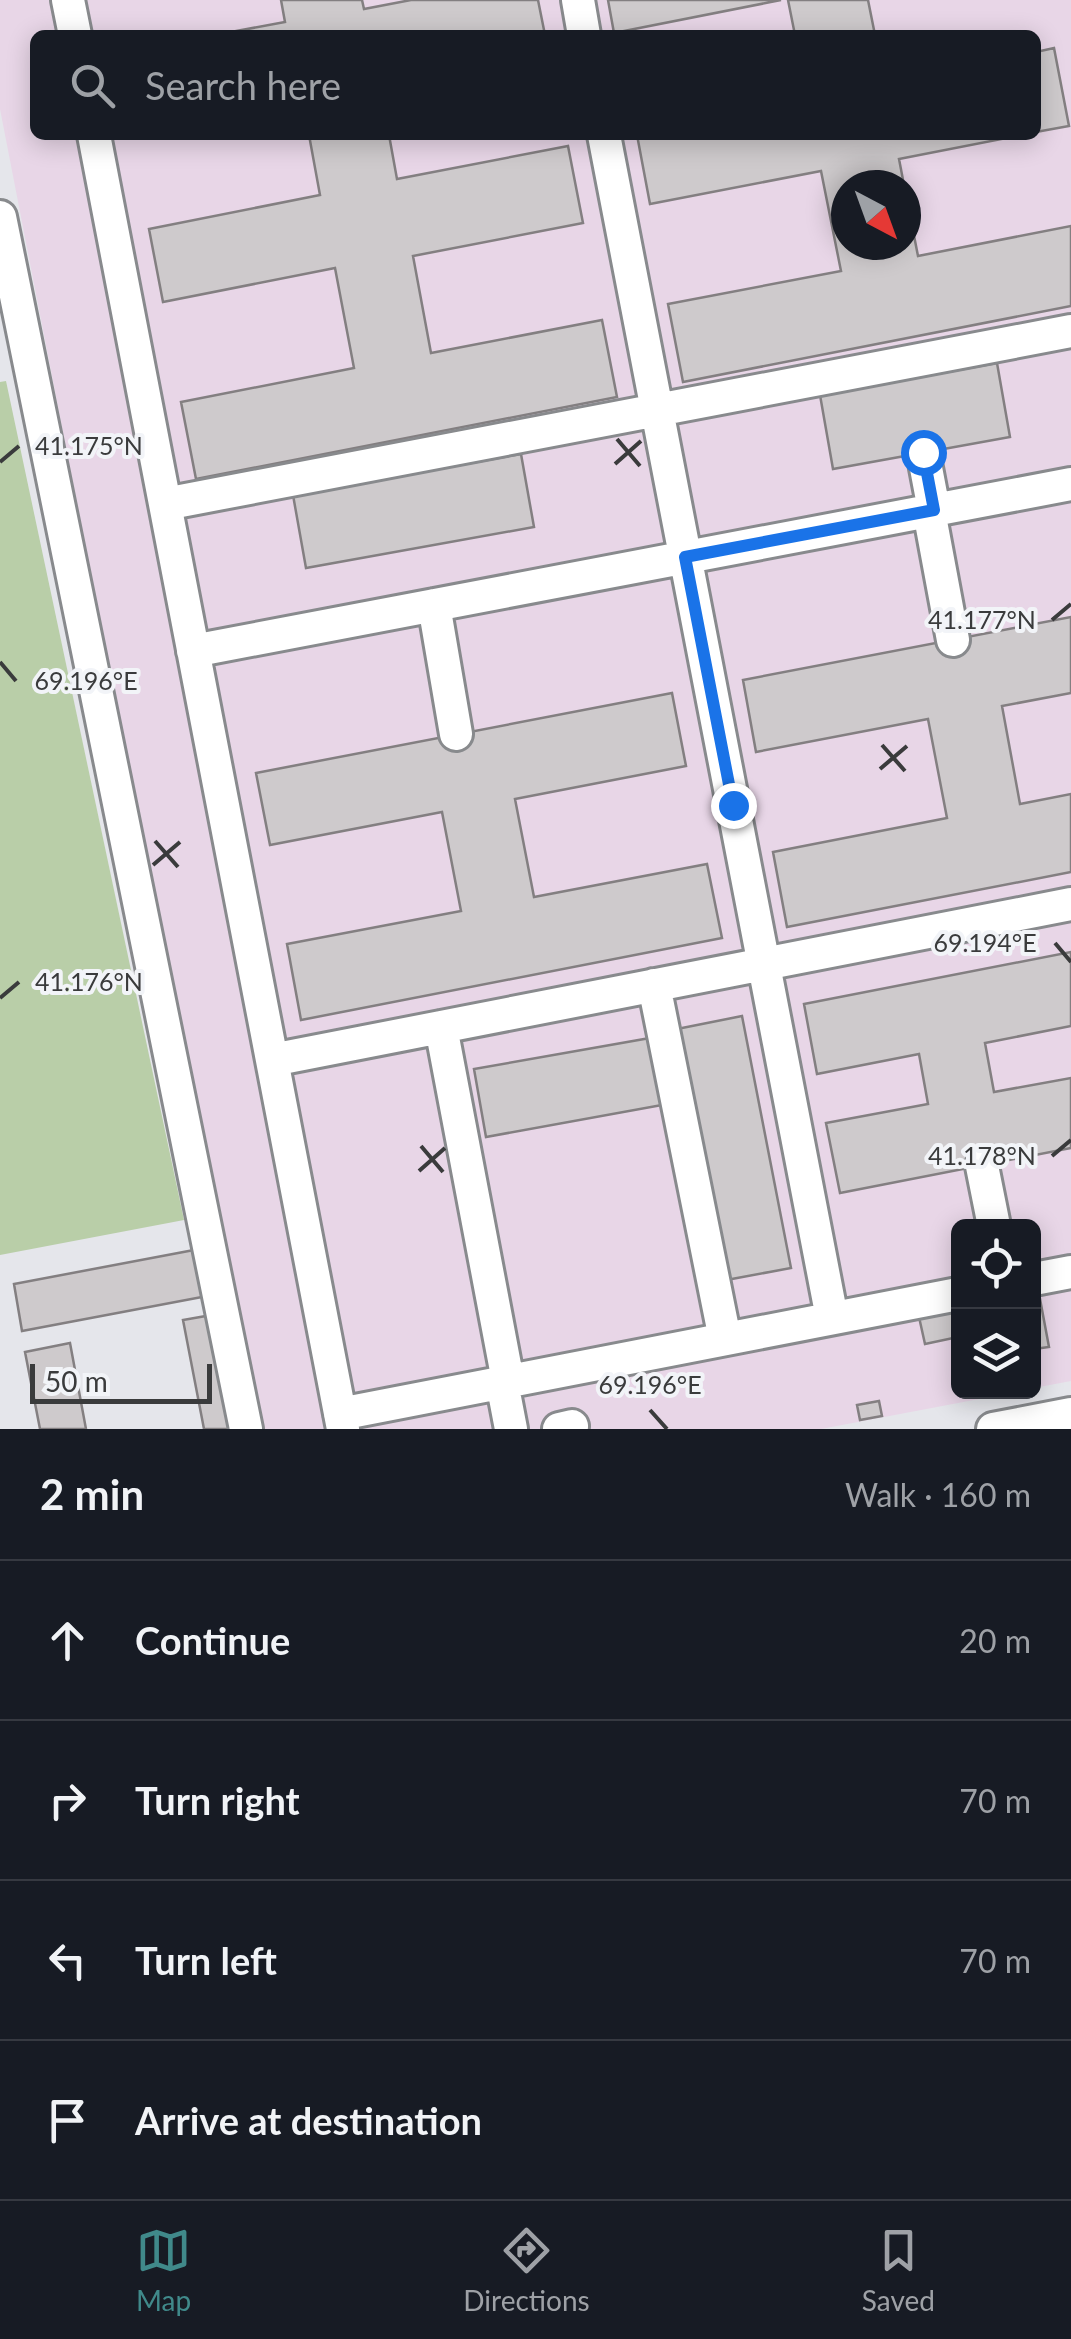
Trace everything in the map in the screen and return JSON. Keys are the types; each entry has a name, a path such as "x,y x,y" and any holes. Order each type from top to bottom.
{"street":[{"path":"68,0 74,30"},
{"path":"578,0 583,30"},
{"path":"95,140 342,1422 505,1382 951,1295"},
{"path":"605,140 832,1318"},
{"path":"0,215 14,356 246,1429"},
{"path":"165,504 1071,331"},
{"path":"923,452 952,640"},
{"path":"194,651 1071,484"},
{"path":"434,605 456,734"},
{"path":"272,1060 1071,904"},
{"path":"654,985 725,1339"},
{"path":"441,1027 511,1429"},
{"path":"982,1166 993,1219"},
{"path":"1041,1278 1071,1272"},
{"path":"993,1429 1071,1414"}],"shaded area":[{"path":"0,0 1071,0 1071,1381 1041,1387 1041,1219 951,1219 951,1399 979,1399 821,1429 257,1429 0,109"}],"green space":[{"path":"6,381 184,1220 0,1255 0,382"}],"building":[{"path":"281,0 362,0 364,9 411,0 538,0 544,30 242,30 285,22"},
{"path":"608,0 781,0 629,30 613,30"},
{"path":"788,0 868,0 874,30 794,30"},
{"path":"1054,48 1069,126 1041,131 1041,51"},
{"path":"310,140 390,140 397,179 568,146 583,223 413,256 431,353 602,320 617,397 196,479 181,402 354,368 335,268 163,302 149,229 320,195"},
{"path":"638,140 996,140 899,159 901,170 831,170 831,221 821,171 650,204"},
{"path":"1071,226 1071,306 683,382 668,304 841,271 839,260 921,260 921,255"},
{"path":"997,363 1010,437 833,469 820,395"},
{"path":"521,454 534,527 306,568 293,495"},
{"path":"1071,617 1071,693 1002,706 1020,804 1071,794 1071,872 787,927 773,852 947,818 928,719 756,752 743,680"},
{"path":"672,693 686,766 515,799 534,897 707,864 722,938 301,1020 287,944 461,911 442,812 270,845 256,773"},
{"path":"1071,952 1071,1026 985,1043 994,1092 1071,1078 1071,1148 840,1193 826,1123 928,1104 919,1054 817,1074 804,1004"},
{"path":"742,1016 791,1268 721,1281 672,1030"},
{"path":"650,1038 662,1105 486,1137 474,1069"},
{"path":"194,1250 202,1297 22,1331 14,1284"},
{"path":"1041,1304 1049,1347 1041,1348"},
{"path":"951,1310 951,1338 925,1344 919,1317"},
{"path":"206,1316 229,1429 204,1429 183,1320"},
{"path":"70,1343 86,1429 40,1429 25,1352"},
{"path":"879,1401 882,1416 860,1420 857,1405"}],"route":[{"path":"733,805 685,557 934,510 923,452"}]}
